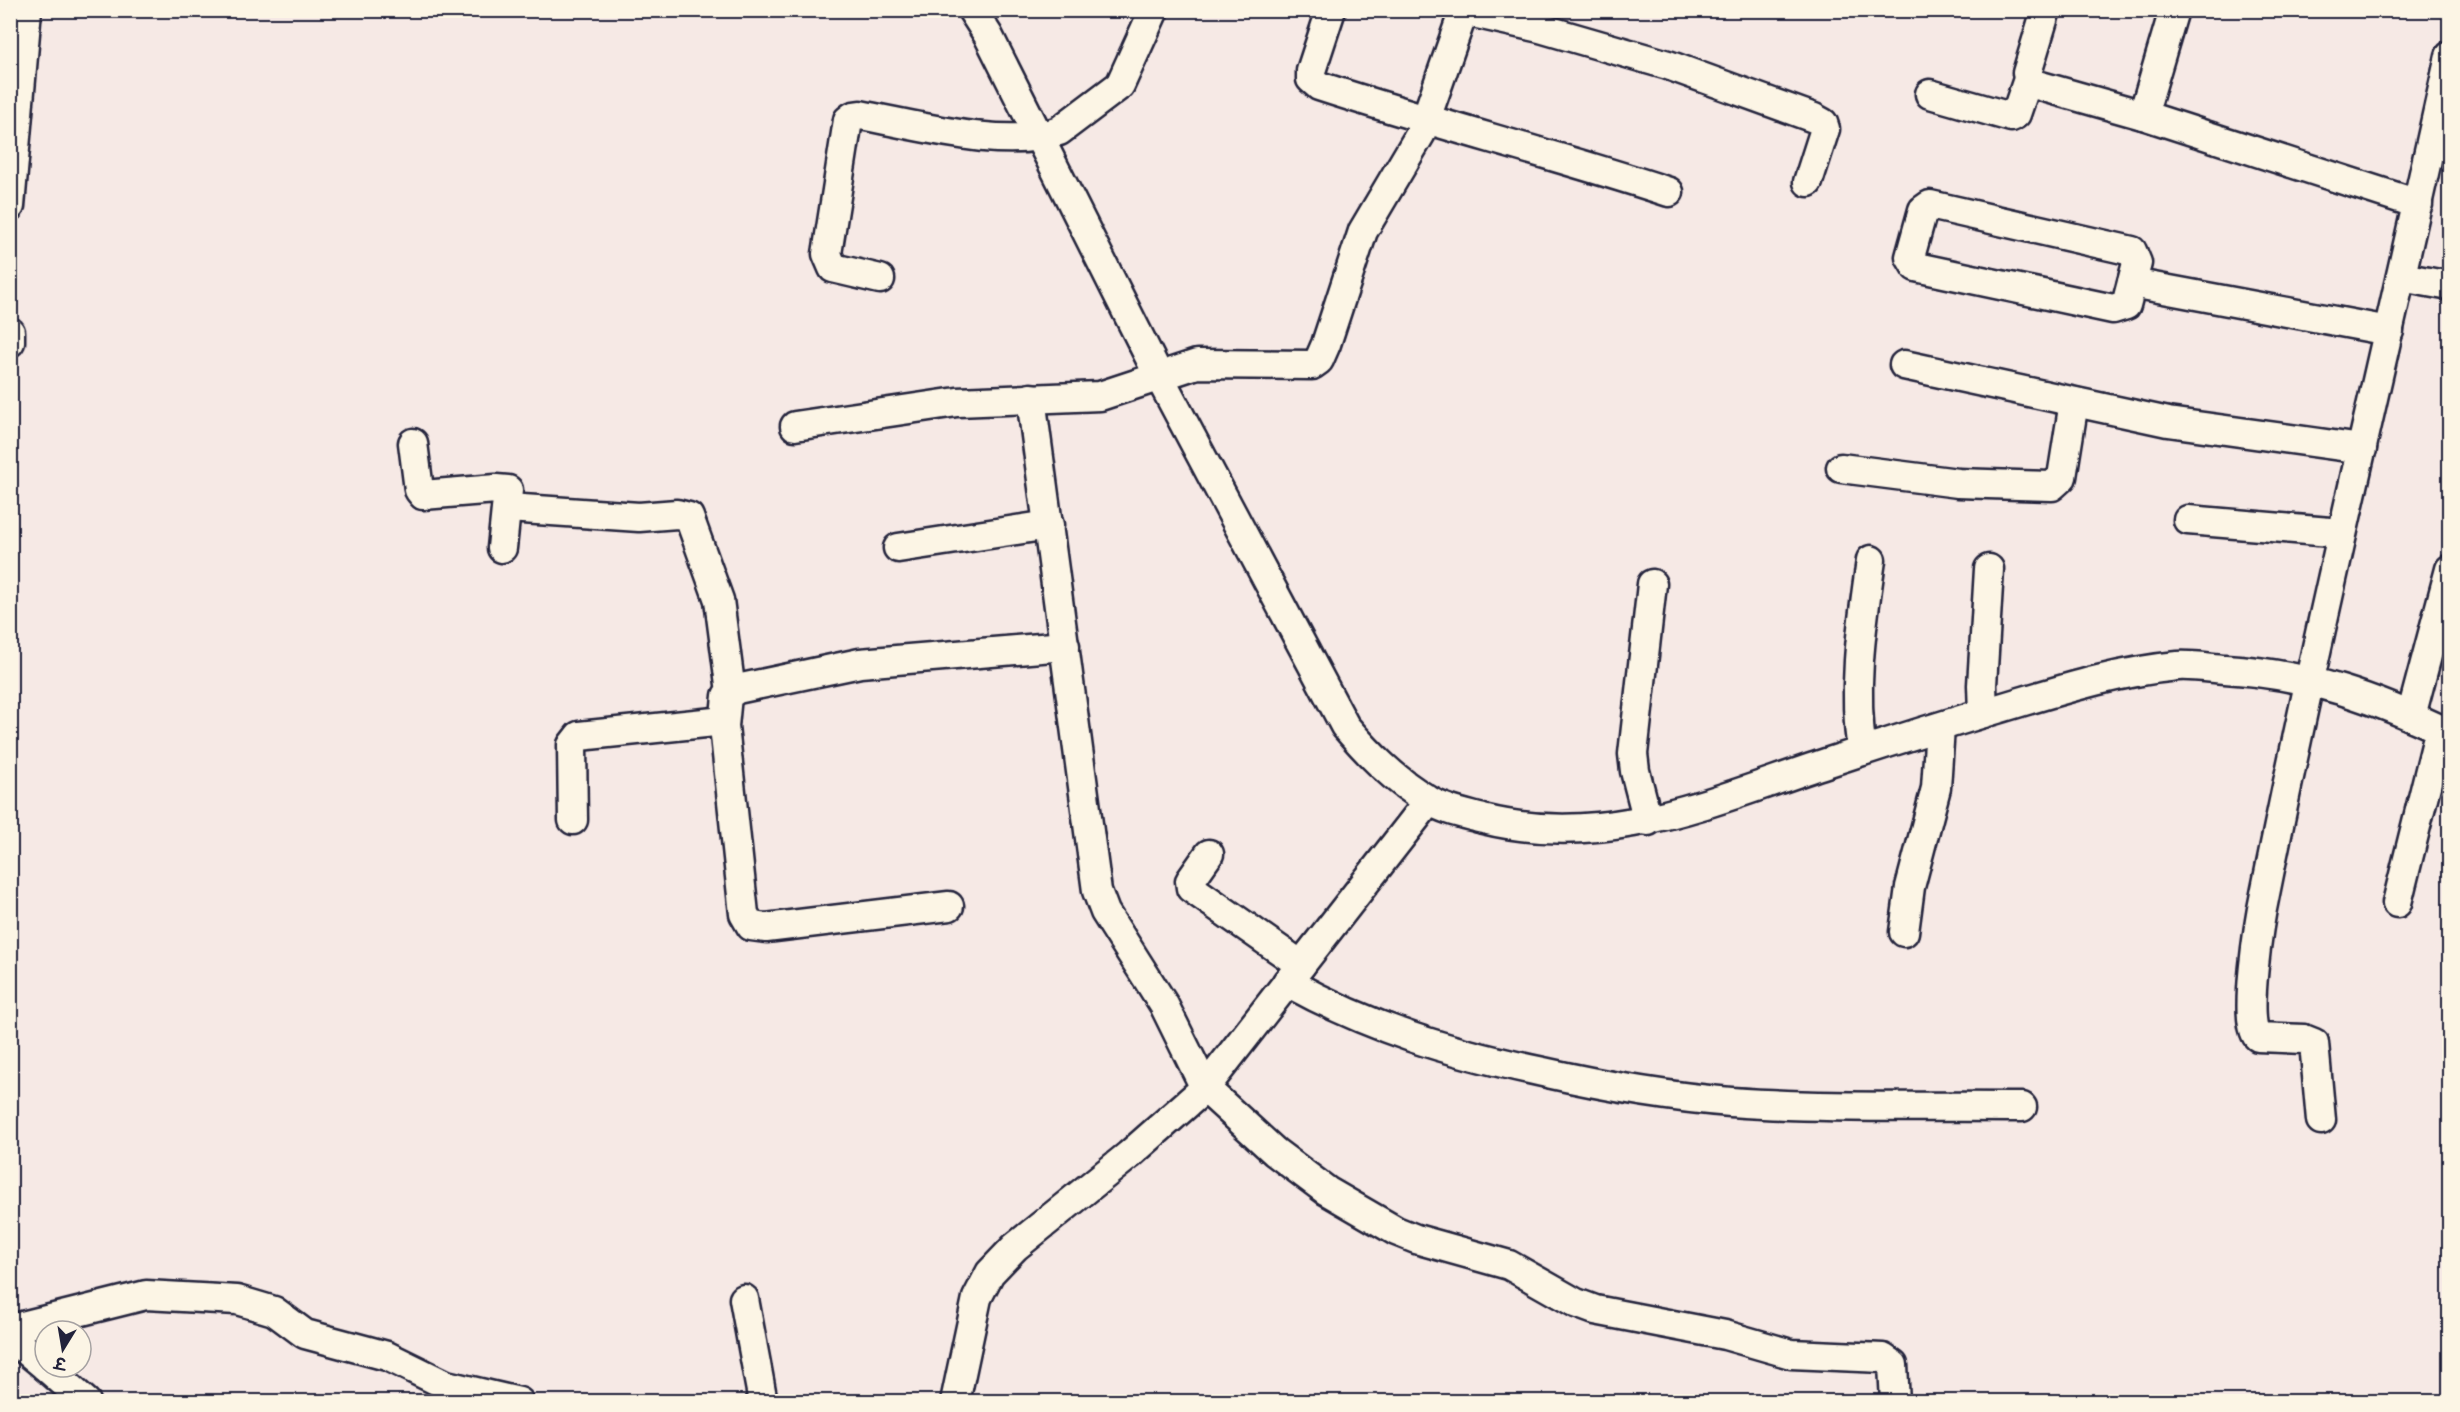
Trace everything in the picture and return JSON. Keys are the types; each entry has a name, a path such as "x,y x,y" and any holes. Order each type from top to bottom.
{"street":[{"path":"10,206 27,10"},
{"path":"972,10 1049,134 1345,726 1388,771 1430,801 1509,825 1550,830 1590,830 1644,806 1860,737 1940,727 1983,699 2180,666 2266,671 2313,662 2415,702 2445,731 2397,903"},
{"path":"880,279 833,268 826,254 847,126 853,116 1000,139 1049,134 1120,85 1154,10"},
{"path":"1330,10 1311,71 1313,82 1426,121 1561,157 1669,192"},
{"path":"1930,94 2011,117 2016,114 2028,79 2027,73 2046,10"},
{"path":"2143,115 2174,10"},
{"path":"795,426 957,402 1100,396 1197,364 1312,365 1319,360 1371,214 1401,171 1426,121 1464,11 1540,28 1668,65 1814,117 1823,123 1825,129 1808,182"},
{"path":"2321,1120 2314,1043 2304,1039 2258,1037 2252,1029 2254,966 2263,903 2313,662 2450,56"},
{"path":"2028,79 2037,86 2143,115 2418,204"},
{"path":"1930,205 2124,247 2136,257 2132,283 2126,305 2113,309 1916,267 1911,264 1910,257 1923,210 1930,205"},
{"path":"2401,277 2450,286"},
{"path":"2132,283 2389,331"},
{"path":"10,332 10,342"},
{"path":"1904,365 2168,422 2362,449"},
{"path":"1031,399 1099,900 1164,1005 1205,1088 1304,1175 1396,1231 1416,1239 1509,1264 1576,1303 1595,1311 1725,1335 1791,1354 1883,1358 1893,1365 1895,1401"},
{"path":"1840,468 1958,483 2052,486 2061,482 2074,402"},
{"path":"413,443 419,490 423,495 504,489 509,493 502,548"},
{"path":"508,508 639,517 677,514 689,517 719,600 731,692"},
{"path":"2188,520 2342,533"},
{"path":"898,548 1049,525"},
{"path":"1860,737 1859,645 1871,560"},
{"path":"1983,699 1989,569"},
{"path":"2415,702 2450,569"},
{"path":"1644,806 1634,754 1652,584"},
{"path":"949,906 766,928 751,926 744,914 724,721 724,701 731,692 832,667 1065,646"},
{"path":"573,820 572,745 579,736 724,721"},
{"path":"1904,932 1910,887 1936,788 1940,727"},
{"path":"955,1401 977,1298 990,1273 1015,1246 1129,1155 1205,1088 1430,801"},
{"path":"1209,854 1190,881 1191,888 1328,1005 1394,1033 1493,1061 1610,1087 1730,1102 2022,1107"},
{"path":"10,1329 146,1295 237,1300 274,1311 305,1334 387,1356 446,1385 519,1401"},
{"path":"744,1299 763,1401"},
{"path":"10,1337 33,1357"},
{"path":"59,1379 86,1401"}]}
